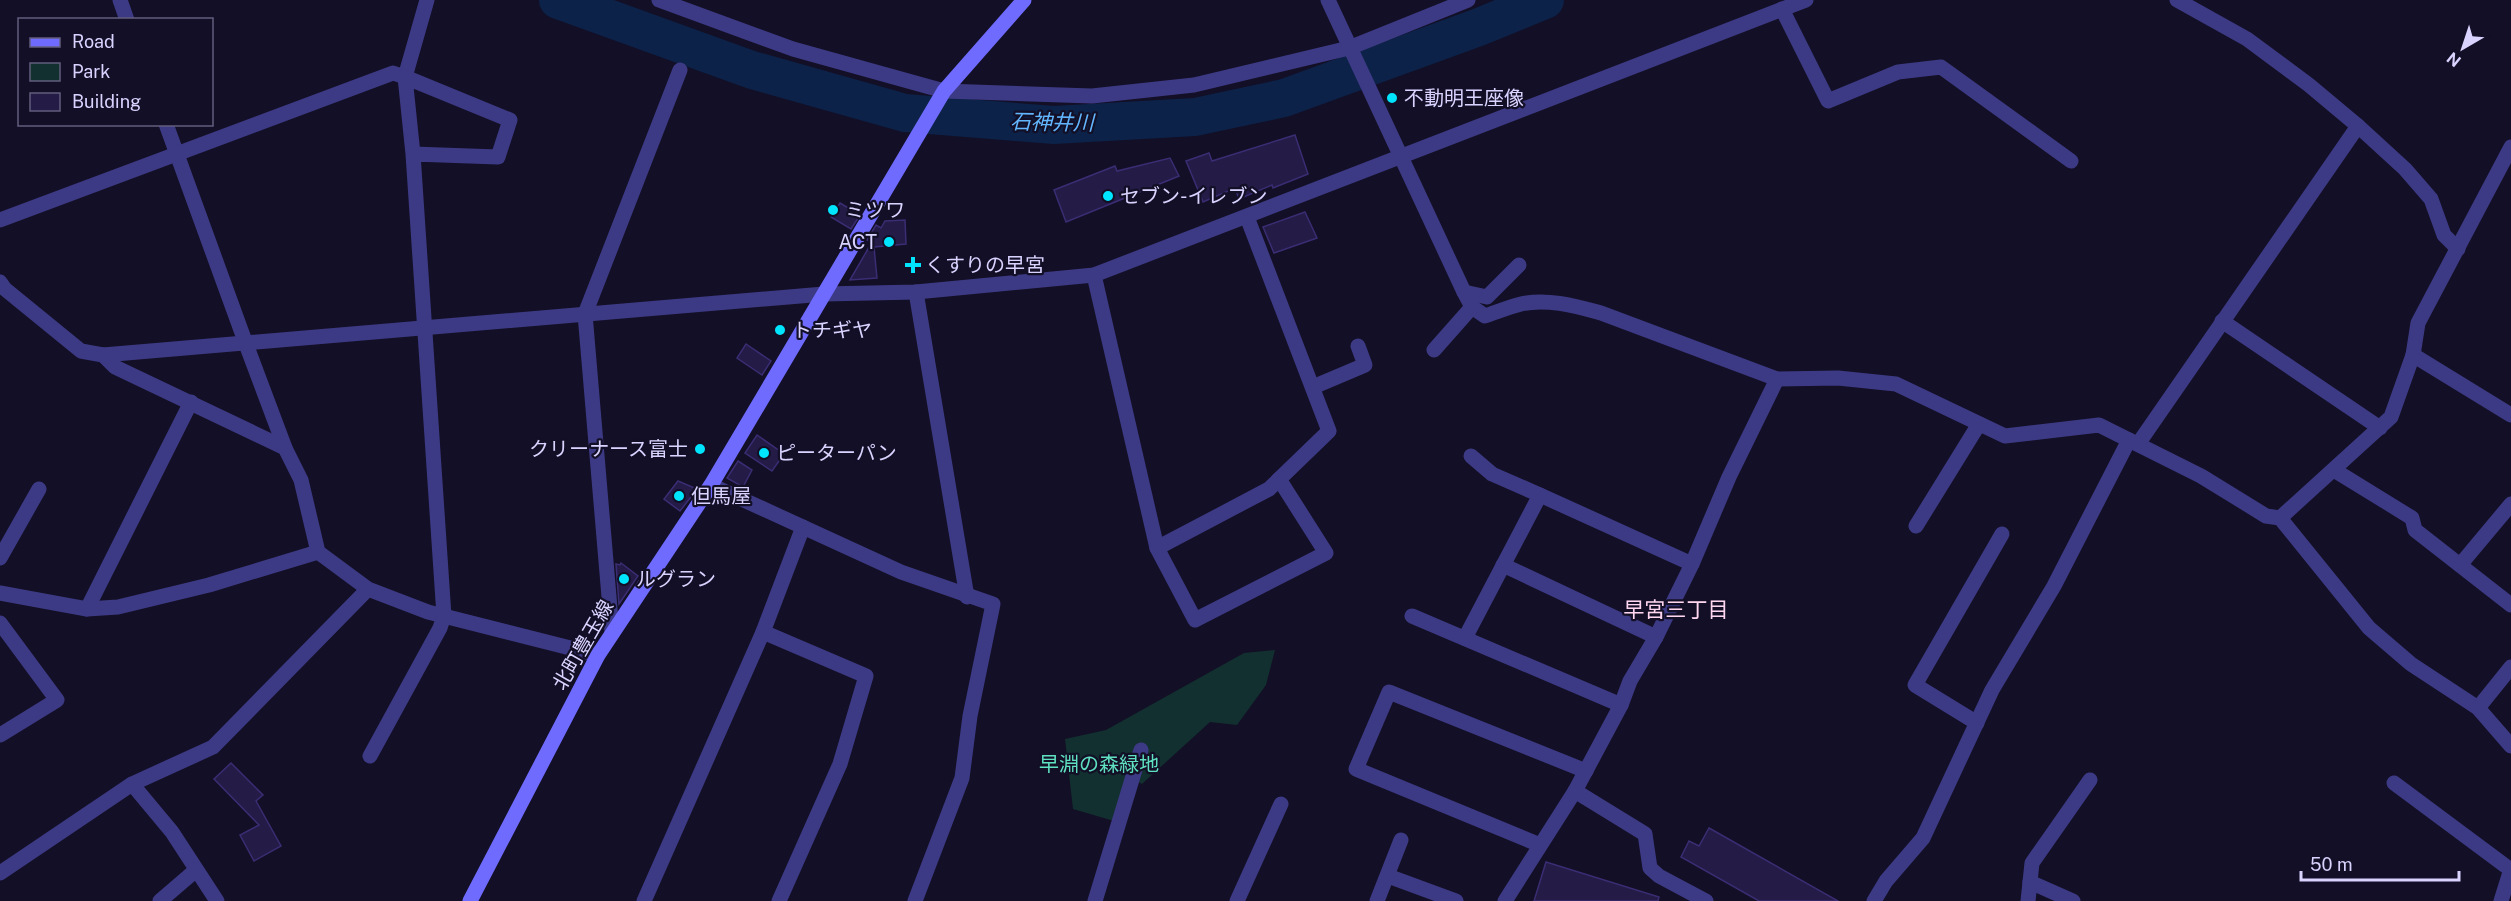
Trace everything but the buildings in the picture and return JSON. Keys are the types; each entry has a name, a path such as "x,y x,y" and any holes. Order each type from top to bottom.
{"main road":[{"path":"944,91 1024,0"},
{"name":"北町豊玉線","path":"477,898 598,655 711,485 916,142 944,91"}],"street":[{"path":"120,0 126,18"},
{"path":"370,756 440,628 444,616 413,154 405,77 427,0"},
{"path":"659,0 793,50 944,91 1092,96 1194,85 1352,52 1468,0"},
{"path":"1328,0 1464,292 1472,307 1485,316 1521,304 1542,302 1580,307 1777,379 1838,378 1896,384 2006,436 2099,425 2201,476 2273,517 2369,628 2411,664 2478,708 2511,746"},
{"path":"0,282 5,289 81,351 103,355 824,294 916,292 1094,275 1402,158 1806,0"},
{"path":"2176,0 2247,39 2309,85 2358,126 2405,169 2431,200 2444,235 2458,249"},
{"path":"1782,9 1828,101 1898,72 1941,67 2071,160"},
{"path":"612,632 585,314 680,70"},
{"path":"0,220 393,73 510,120 498,157 413,154"},
{"path":"167,126 285,448 302,480 318,552 368,590 444,616 598,655"},
{"path":"1874,901 1886,881 1923,838 1992,690 2054,586 2133,442 2222,321 2358,126"},
{"path":"2273,517 2334,470 2391,417 2413,356 2418,323 2511,147"},
{"path":"1156,548 1269,489 1329,430 1247,217"},
{"path":"1464,292 1487,297 1519,264"},
{"path":"1094,275 1156,548 1196,620 1326,553 1279,479"},
{"path":"916,292 967,597"},
{"path":"1434,351 1472,307"},
{"path":"2222,321 2380,428"},
{"path":"1313,387 1365,365 1358,346"},
{"path":"103,355 115,367 285,448"},
{"path":"2413,356 2510,412"},
{"path":"1505,901 1575,791 1621,705 1630,681 1656,637 1692,564 1729,477 1777,379"},
{"path":"87,609 191,402"},
{"path":"1916,526 1979,424"},
{"path":"1471,456 1492,474 1692,564"},
{"path":"2334,470 2412,518 2415,530 2511,605"},
{"path":"711,485 902,572 967,597 993,604 970,716 962,777 915,901"},
{"path":"0,558 39,489"},
{"path":"1465,638 1540,495"},
{"path":"2460,565 2511,504"},
{"path":"644,901 763,632 803,527"},
{"path":"1977,723 1915,685 2002,534"},
{"path":"0,593 87,609 117,607 186,591 318,552"},
{"path":"1503,565 1656,637"},
{"path":"0,873 132,784 213,747 368,590"},
{"path":"1412,616 1621,705"},
{"path":"0,623 57,700 0,735"},
{"path":"763,632 866,676 840,764 779,901"},
{"path":"2478,708 2511,667"},
{"path":"1540,844 1356,769 1389,692 1586,771"},
{"path":"1095,901 1141,750"},
{"path":"2028,901 2032,863 2091,780"},
{"path":"2394,783 2511,869 2501,901"},
{"path":"132,784 172,832 217,901"},
{"path":"1575,791 1645,834 1650,868 1659,876 1706,901"},
{"path":"1237,901 1281,804"},
{"path":"1377,901 1401,840"},
{"path":"160,901 196,870"},
{"path":"1388,876 1456,901"},
{"path":"2030,882 2073,901"}],"green space":[{"name":"早淵の森緑地","path":"1275,650 1266,685 1237,725 1210,722 1142,784 1127,776 1114,821 1073,809 1065,739 1106,730 1244,653"}],"waterway":[{"name":"石神井川","path":"558,0 752,70 905,113 1054,125 1195,117 1284,98 1479,27 1545,0"}],"place":[{"name":"不動明王座像","path":"1392,98"},
{"name":"セブン-イレブン","path":"1108,196"},
{"name":"ミツワ","path":"833,210"},
{"name":"ACT","path":"889,242"},
{"name":"くすりの早宮","path":"913,265"},
{"name":"トチギヤ","path":"780,330"},
{"name":"クリーナース富士","path":"700,449"},
{"name":"ピーターパン","path":"764,453"},
{"name":"但馬屋","path":"679,496"},
{"name":"ルグラン","path":"624,579"}],"district":[{"name":"早宮三丁目","path":"1676,609"}]}
